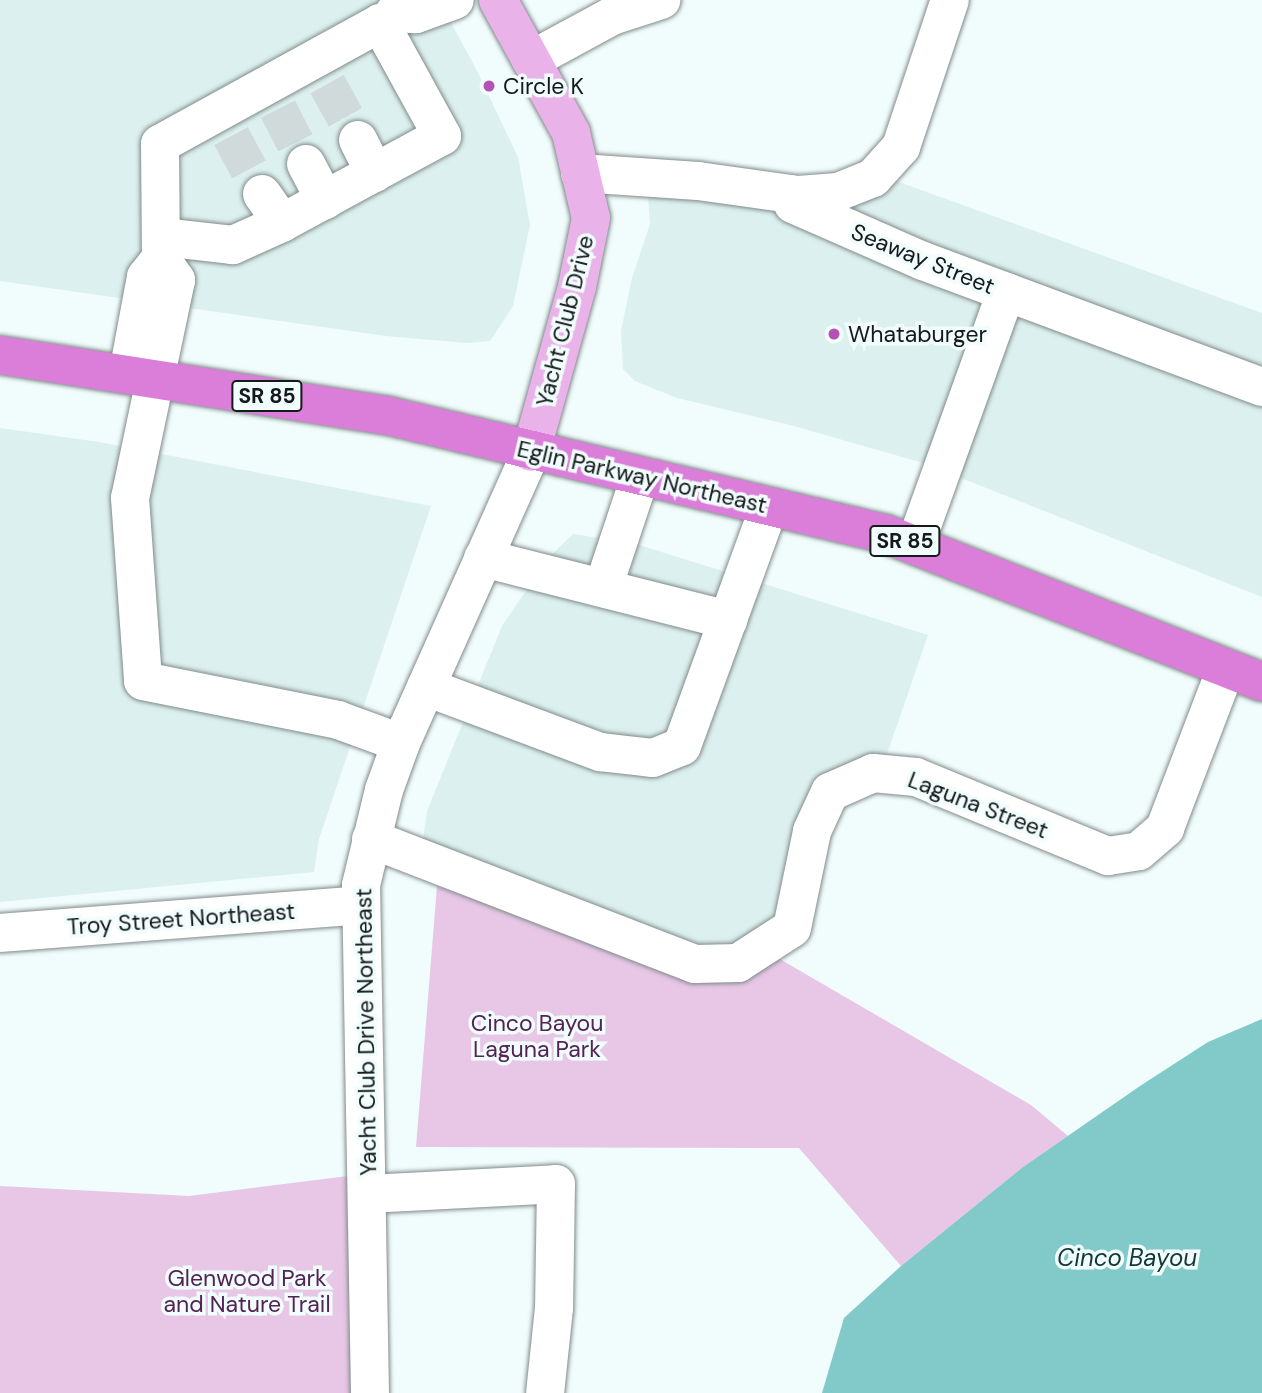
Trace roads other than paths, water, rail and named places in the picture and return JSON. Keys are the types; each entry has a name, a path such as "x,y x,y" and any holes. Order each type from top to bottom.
{"highway":[{"name":"Eglin Parkway Northeast","path":"0,355 142,375 389,416 531,452 886,534 1262,682"}],"main road":[{"name":"Yacht Club Drive","path":"498,0 571,133 591,218 577,287 531,452"}],"street":[{"path":"387,9 416,14 455,0"},
{"path":"531,60 612,16 661,0"},
{"path":"580,173 698,181 790,194 838,192 873,178 901,147 950,0"},
{"path":"387,9 321,71 225,124 160,144 162,247 176,281 142,375 130,498 143,681 338,720 401,743"},
{"path":"162,247 233,245 272,209 325,200 367,156 442,136 387,9"},
{"path":"306,164 325,200"},
{"name":"Seaway Street","path":"790,194 793,204 922,261 1262,387"},
{"path":"915,545 1006,292"},
{"name":"Yacht Club Drive Northeast","path":"370,1393 369,1194 361,885 370,839 401,743 531,452"},
{"path":"603,588 640,477"},
{"path":"426,687 600,752 653,758 682,746 769,506"},
{"path":"483,558 728,620"},
{"name":"Laguna Street","path":"370,839 695,964 738,963 792,929 812,831 830,792 873,773 916,777 1108,856 1139,851 1165,828 1226,668"},
{"name":"Troy Street Northeast","path":"0,933 362,905"},
{"path":"369,1194 556,1184 554,1308 545,1393"}],"water":[{"name":"Cinco Bayou","path":"1262,1019 1262,1393 822,1393 844,1318 901,1266 1023,1167 1140,1086 1208,1042"}],"tunnel":[{"path":"327,84 358,140"},
{"path":"278,109 306,164"},
{"path":"231,136 262,194"}],"place":[{"name":"Circle K","path":"489,86"},
{"name":"Whataburger","path":"834,334"}],"park label":[{"name":"Cinco Bayou Laguna Park","path":"537,1036"},
{"name":"Glenwood Park and Nature Trail","path":"247,1291"}]}
